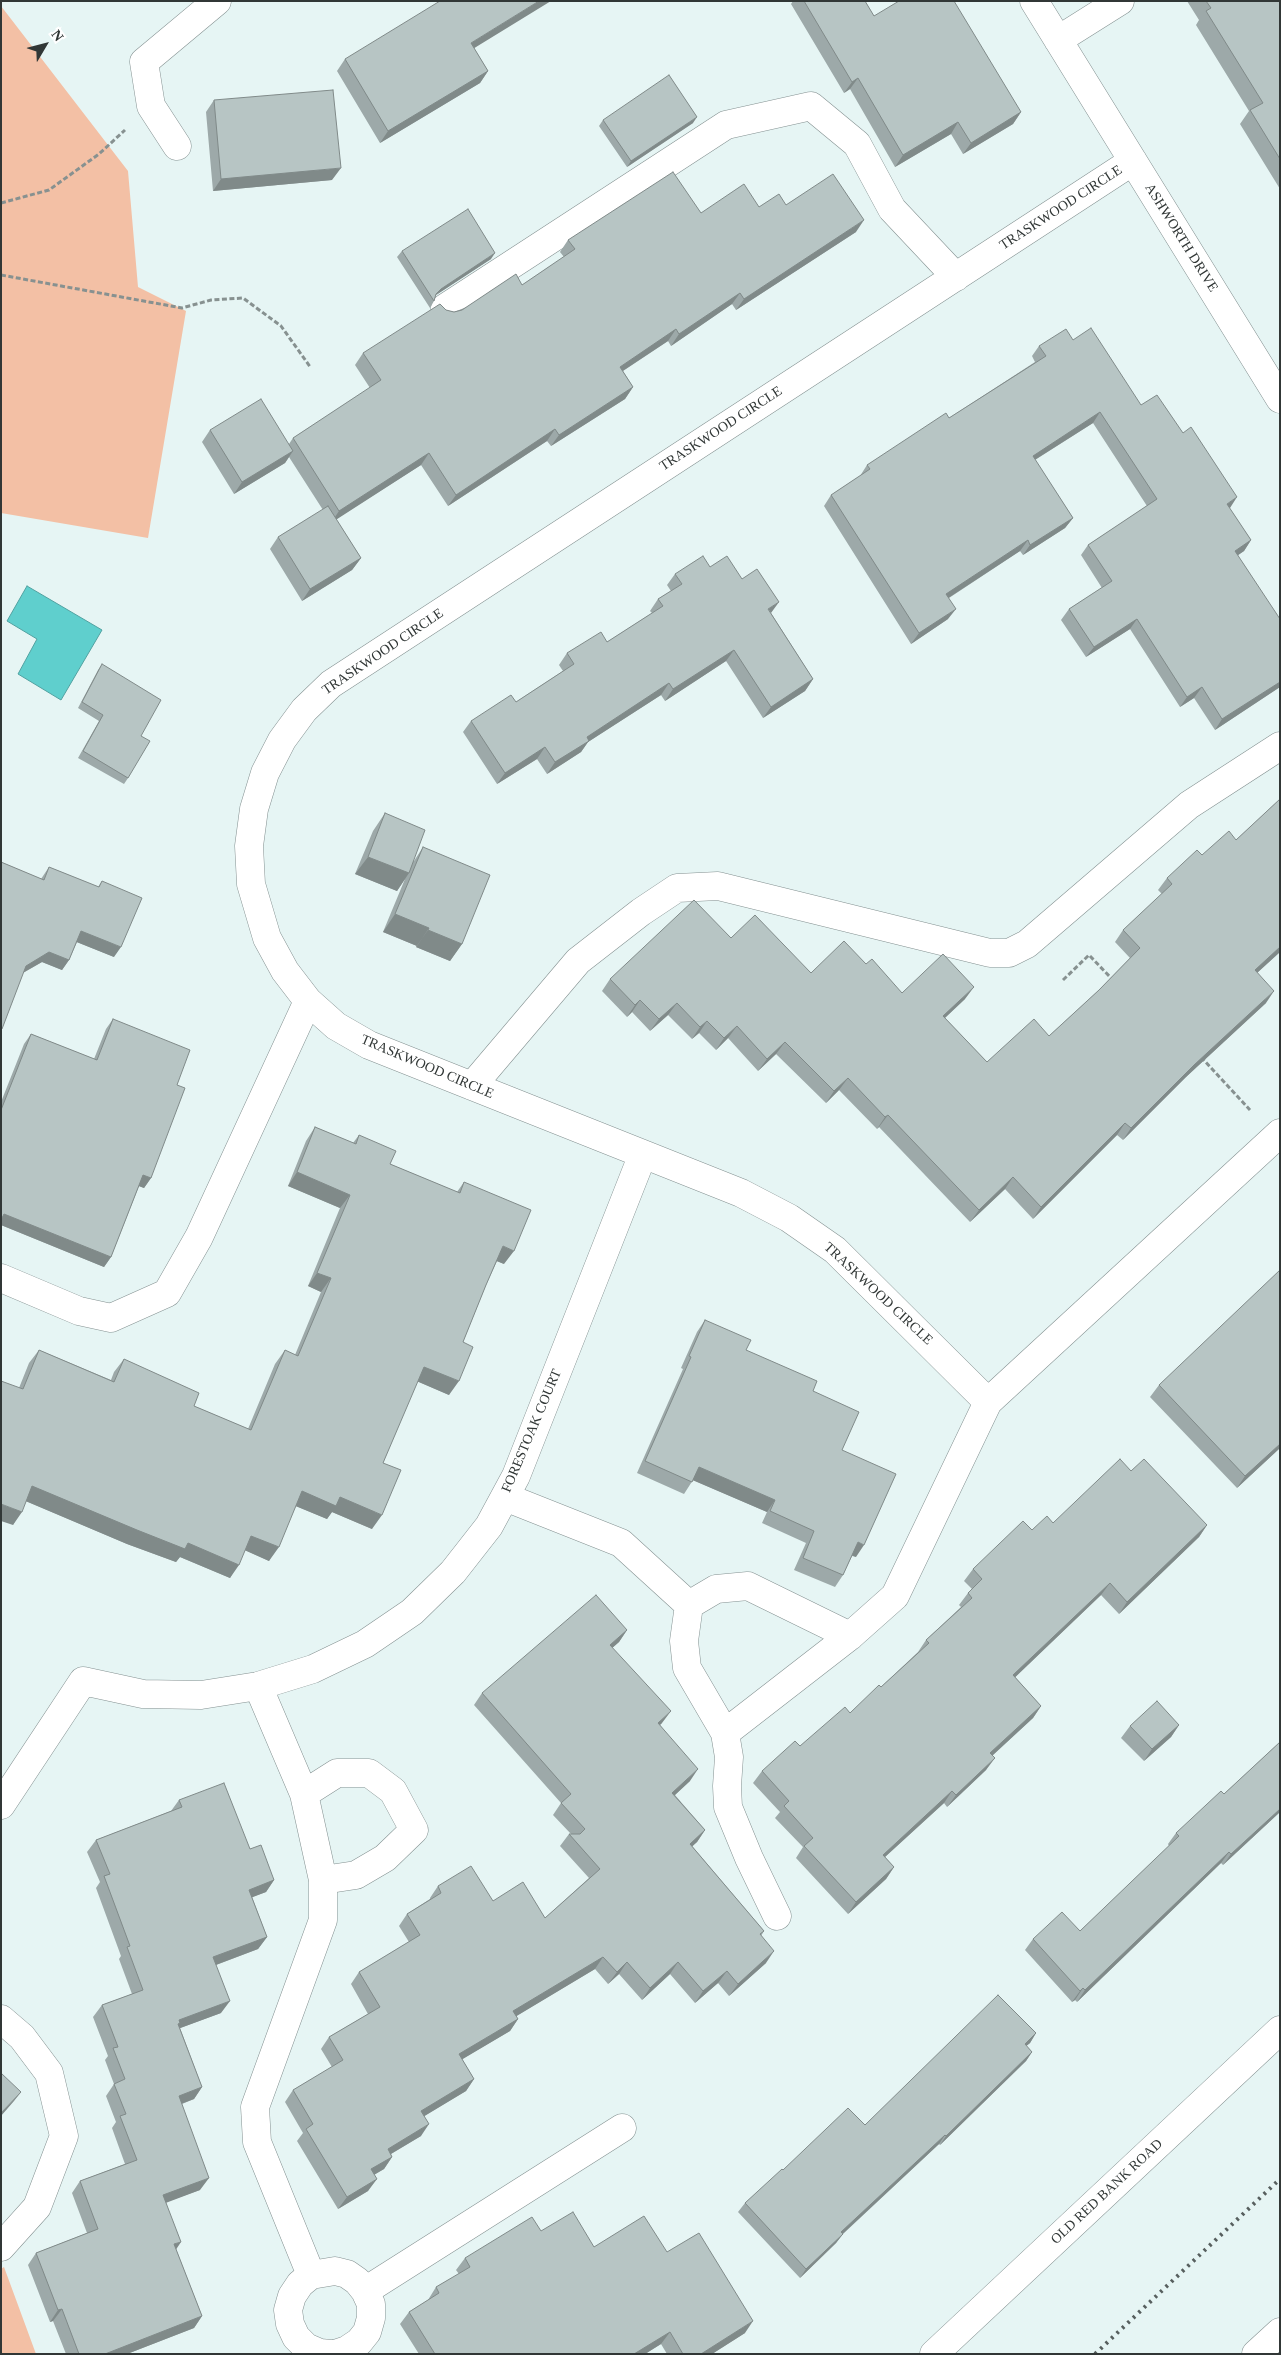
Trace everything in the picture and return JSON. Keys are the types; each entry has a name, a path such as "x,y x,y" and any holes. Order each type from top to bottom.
{"street":[{"path":"177,146 151,106 144,62 217,1"},
{"name":"ASHWORTH DRIVE","path":"1034,1 1279,397"},
{"path":"1058,40 1120,1"},
{"path":"445,308 726,125 812,106 857,144 892,209 956,277"},
{"name":"TRASKWOOD CIRCLE","path":"988,1402 835,1250 789,1218 741,1193 368,1045 336,1026 308,1001 284,971 267,938 251,884 249,846 254,809 265,773 282,740 304,710 331,684 1133,161"},
{"path":"472,1086 578,961 641,912 677,888 718,886 990,953 1009,953 1027,944 1189,805 1280,746"},
{"path":"1,1278 79,1310 111,1318 167,1293 199,1237 308,1001"},
{"path":"726,1733 850,1636 895,1596 988,1402 1280,1133"},
{"name":"FORESTOAK COURT","path":"1,1805 83,1681 143,1694 201,1695 258,1686 313,1669 365,1644 412,1612 454,1572 489,1526 521,1464 643,1154"},
{"path":"505,1497 621,1543 689,1606"},
{"path":"778,1916 749,1858 728,1807 729,1757 726,1733 687,1668 684,1641 689,1606 716,1589 748,1586 850,1636"},
{"path":"258,1686 304,1794 323,1880 323,1920 255,2107 257,2142 311,2275"},
{"path":"304,1794 337,1773 370,1773 393,1791 414,1830 385,1858 356,1875 323,1880"},
{"path":"1,2019 22,2037 49,2073 64,2136 37,2207 1,2247"},
{"name":"OLD RED BANK ROAD","path":"934,2354 1280,2030"},
{"path":"365,2290 622,2128"},
{"path":"335,2271 347,2274 365,2290 371,2304 371,2318 367,2332 359,2342 347,2350 326,2353 306,2347 296,2337 290,2324 288,2310 292,2296 300,2284 311,2275 335,2271"},
{"path":"1256,2354 1280,2332"}],"path":[{"path":"1,202 49,190 98,154"},
{"path":"1,275 182,308 211,300 244,298 281,326 311,368"},
{"path":"1063,980 1089,955 1116,983"},
{"path":"1198,1054 1250,1110"}],"shaded area":[{"path":"1,6 128,171 138,287 186,311 148,538 1,513"},
{"path":"4,2267 36,2354 1,2354 1,2269"}],"water":[{"path":"27,586 102,630 61,700 18,674 37,639 7,621"}],"building":[{"path":"440,1 539,1 471,43 488,71 388,131 345,59"},
{"path":"804,1 865,1 874,16 899,1 954,1 1021,112 971,143 958,122 903,155 858,78 852,82"},
{"path":"1206,1 1280,1 1280,159 1250,110 1263,103 1206,11 1211,8"},
{"path":"669,75 697,117 631,161 603,120"},
{"path":"333,90 341,168 221,179 214,100"},
{"path":"673,172 701,213 744,184 759,207 779,194 786,205 833,174 864,220 744,299 740,293 679,334 676,329 620,367 633,387 559,435 555,429 456,495 429,453 339,511 293,438 381,380 363,353 440,304 446,310 454,312 462,310 516,274 522,285 575,249 568,240"},
{"path":"468,209 495,253 441,289 436,294 434,301 402,251"},
{"path":"1091,328 1141,405 1157,395 1183,433 1191,427 1237,497 1227,504 1251,540 1235,551 1280,619 1280,682 1222,719 1202,687 1187,697 1137,619 1094,647 1069,609 1112,581 1088,545 1157,499 1100,412 1033,456 1073,518 1030,545 1028,540 946,594 956,609 919,633 831,495 870,469 867,465 946,413 949,418 1046,356 1039,346 1066,329 1073,340"},
{"path":"261,399 293,451 242,482 210,430"},
{"path":"328,506 361,558 310,589 278,537"},
{"path":"703,556 710,567 727,556 742,579 757,569 779,602 768,609 813,679 771,707 734,650 673,689 669,683 587,737 589,741 555,762 545,747 505,773 471,721 511,695 516,702 574,664 567,653 601,632 607,642 663,606 658,599 682,584 675,574"},
{"path":"102,664 161,700 141,736 150,741 128,778 83,751 103,715 82,702"},
{"path":"1280,799 1280,947 1255,970 1274,991 1194,1065 1131,1128 1125,1123 1041,1207 1013,1177 979,1210 888,1115 885,1117 848,1078 834,1091 785,1042 767,1059 737,1026 724,1038 707,1021 700,1027 677,1003 659,1019 640,1000 635,1005 610,979 694,900 731,938 755,915 811,973 844,941 866,964 872,959 902,993 943,954 974,987 943,1016 987,1062 1034,1019 1049,1036 1099,990 1140,948 1123,930 1172,884 1167,878 1197,850 1202,855 1229,831 1236,840"},
{"path":"385,813 425,830 409,873 368,857"},
{"path":"423,847 490,875 462,944 395,914"},
{"path":"1,862 44,880 49,867 99,887 102,881 142,898 121,947 81,931 69,960 49,952 26,966 2,1029 1,1028"},
{"path":"113,1019 190,1050 177,1085 185,1088 151,1178 143,1175 111,1257 4,1214 1,1220 1,1110 31,1034 97,1060"},
{"path":"315,1127 356,1144 359,1135 396,1151 390,1164 460,1193 464,1182 531,1210 514,1251 503,1246 486,1285 463,1342 473,1347 459,1381 424,1367 383,1463 401,1470 382,1515 340,1497 336,1506 302,1491 279,1547 251,1536 239,1565 188,1543 185,1549 32,1486 22,1512 1,1504 1,1381 23,1389 39,1350 114,1382 124,1359 199,1393 194,1406 251,1430 285,1350 298,1356 331,1278 317,1273 350,1195 297,1172"},
{"path":"1280,1270 1280,1444 1245,1476 1159,1385"},
{"path":"705,1320 751,1340 746,1350 817,1381 813,1391 859,1412 842,1450 896,1474 864,1545 858,1542 843,1575 803,1558 814,1531 770,1511 775,1500 699,1467 692,1482 645,1461 691,1357 689,1356"},
{"path":"1120,1459 1131,1471 1144,1459 1207,1525 1127,1602 1110,1583 1013,1675 1041,1706 990,1753 995,1758 956,1795 952,1791 883,1855 894,1867 856,1902 804,1846 813,1838 784,1806 789,1801 762,1771 795,1741 800,1746 845,1707 850,1713 879,1685 881,1687 929,1643 926,1640 972,1598 968,1593 982,1579 973,1569 1023,1521 1032,1530 1047,1516 1053,1523"},
{"path":"596,1595 627,1630 610,1645 671,1711 658,1723 698,1769 672,1793 705,1830 690,1844 764,1931 760,1934 774,1951 738,1984 727,1971 703,1991 678,1962 650,1988 627,1962 617,1972 603,1957 513,2011 518,2019 459,2054 474,2079 421,2111 429,2124 388,2149 392,2157 371,2169 377,2179 347,2197 306,2129 313,2124 293,2090 343,2060 329,2037 380,2007 359,1972 420,1935 407,1914 441,1893 438,1886 471,1866 493,1901 523,1882 545,1918 600,1869 569,1834 580,1834 585,1829 561,1803 571,1794 482,1693"},
{"path":"1157,1701 1179,1725 1152,1749 1130,1726"},
{"path":"1280,1742 1280,1809 1231,1854 1229,1852 1085,1990 1083,1988 1080,1991 1033,1939 1062,1912 1080,1931 1179,1836 1176,1833 1221,1791 1224,1794"},
{"path":"224,1783 250,1849 261,1845 274,1880 249,1890 267,1937 213,1957 230,2001 179,2020 180,2023 178,2024 202,2087 179,2096 209,2178 163,2195 181,2242 174,2244 202,2316 105,2354 79,2354 62,2309 58,2310 36,2253 98,2229 80,2181 137,2160 120,2116 126,2114 114,2084 125,2079 113,2048 118,2047 102,2005 143,1990 127,1947 130,1946 104,1876 110,1874 96,1840 182,1807 179,1800"},
{"path":"998,1995 1036,2033 1025,2044 1032,2052 946,2136 841,2232 843,2234 806,2269 745,2203 783,2170 848,2108 865,2125"},
{"path":"1,2073 21,2092 1,2113"},
{"path":"573,2212 594,2247 644,2216 667,2252 699,2233 753,2321 701,2354 683,2354 670,2332 634,2354 435,2354 409,2312 439,2293 436,2287 470,2267 465,2258 532,2217 541,2231"}],"railway":[{"path":"1095,2354 1280,2179"}]}
